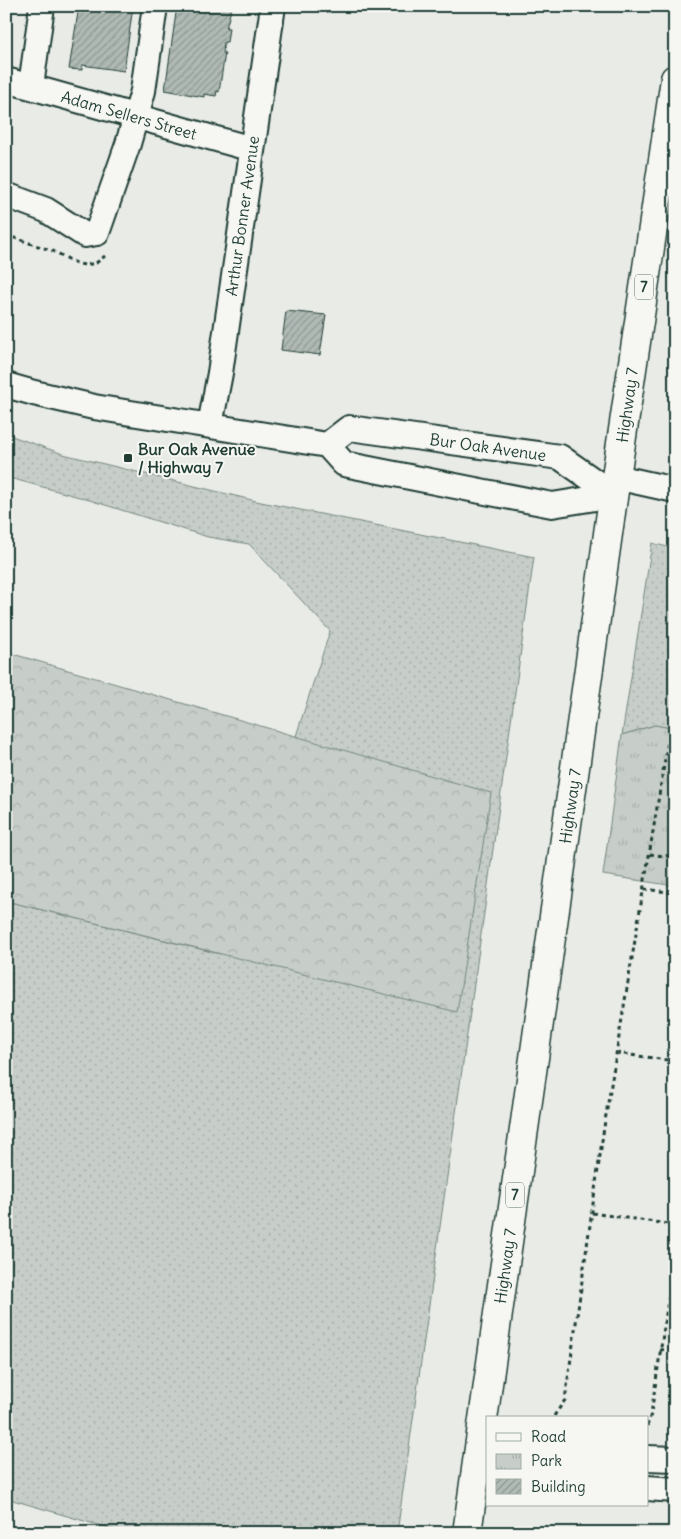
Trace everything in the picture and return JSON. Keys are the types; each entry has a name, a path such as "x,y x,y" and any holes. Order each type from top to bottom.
{"main road":[{"name":"Highway 7","path":"487,1416 615,486 675,79"},
{"name":"Highway 7","path":"466,1533 482,1471 486,1421"}],"street":[{"path":"31,86 42,6"},
{"path":"6,195 46,210 85,234 97,233 128,144 143,91 155,6"},
{"name":"Arthur Bonner Avenue","path":"210,425 221,363 273,6"},
{"name":"Adam Sellers Street","path":"6,80 252,149"},
{"path":"6,385 94,407 327,445"},
{"name":"Bur Oak Avenue","path":"615,486 560,457 349,428 327,445 344,464 552,505 615,486 675,490"},
{"path":"648,1458 675,1459"},
{"path":"648,1488 675,1490"}],"path":[{"path":"554,1416 565,1400 616,1053 668,741"},
{"path":"650,854 675,855"},
{"path":"644,888 675,893"},
{"path":"616,1053 675,1061"},
{"path":"592,1213 675,1225"},
{"path":"648,1423 651,1414 675,1254"},
{"path":"660,1350 675,1348"}],"green space":[{"path":"6,434 63,454 256,501 534,557 397,1533 125,1533 6,1498 6,901 220,954 296,736 330,631 249,544 208,537 83,498 6,477"},
{"path":"652,543 675,549 675,729 655,725 622,735"},
{"path":"6,652 491,793 457,1012 6,901"},
{"path":"655,725 675,729 675,886 603,875 622,735"}],"building":[{"path":"79,6 133,6 124,71 82,65 82,70 69,69"},
{"path":"177,6 232,6 226,28 229,28 227,42 224,42 223,53 225,53 219,92 217,91 216,96 204,94 204,97 165,90"},
{"path":"286,311 326,315 320,355 281,350"}],"place":[{"name":"Bur Oak Avenue / Highway 7","path":"128,458"}]}
